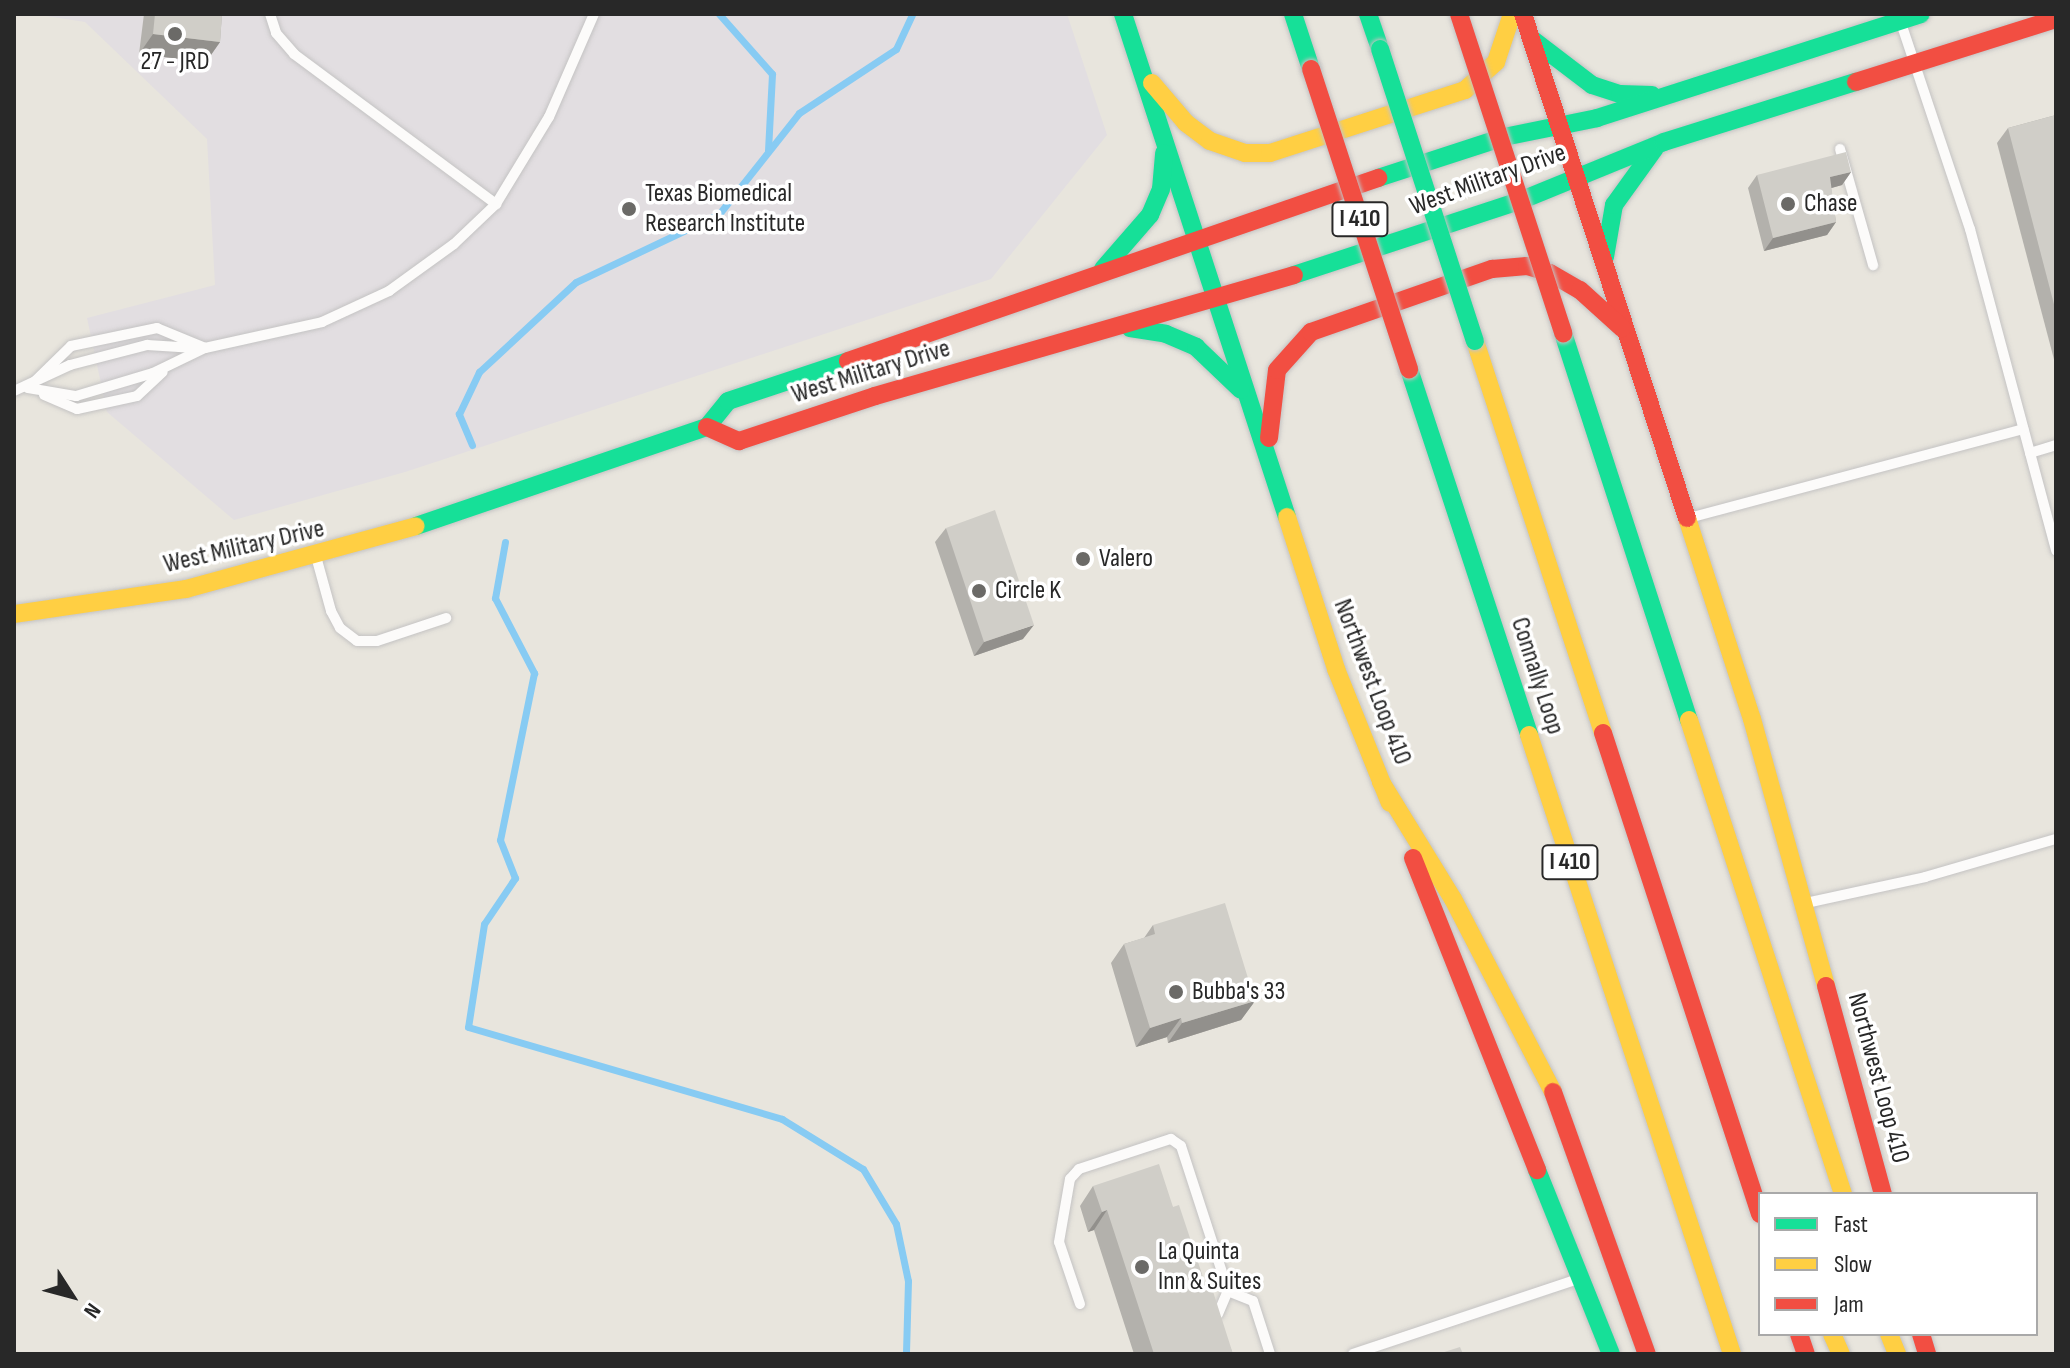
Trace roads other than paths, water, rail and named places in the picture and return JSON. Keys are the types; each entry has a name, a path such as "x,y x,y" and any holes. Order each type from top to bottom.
{"main road":[{"name":"Northwest Loop 410","path":"1123,14 1336,669 1584,1277 1611,1354"},
{"name":"Connally Loop","path":"1293,14 1732,1354"},
{"name":"Connally Loop","path":"1368,14 1758,1208"},
{"path":"1459,14 1842,1192"},
{"path":"1139,65 1200,135 1232,150 1270,153 1465,90 1496,62 1507,40 1512,14"},
{"name":"Northwest Loop 410","path":"1523,14 1688,519 1803,904 1882,1192"},
{"name":"West Military Drive","path":"14,614 186,589 316,558 707,427 728,401 1197,239 1504,137 1559,126 1682,91 1847,34 1921,14"},
{"name":"West Military Drive","path":"707,427 739,441 1216,298 1522,200 1664,142 1913,61 2056,19"},
{"path":"1530,36 1569,71 1605,90 1635,95 1682,91"},
{"path":"1097,274 1123,251 1150,215 1163,178 1164,139"},
{"path":"1607,271 1606,244 1614,205 1643,159 1664,142"},
{"path":"1268,459 1269,401 1277,370 1298,342 1326,324 1515,265 1565,280 1626,333"},
{"path":"1100,332 1141,328 1182,339 1208,356 1248,399"},
{"path":"1381,782 1453,899 1551,1087 1577,1148 1647,1354"}],"lane":[{"path":"270,14 276,33 294,54 496,204"},
{"path":"28,388 76,396 172,364 205,348 322,322 389,291 454,244 496,204 549,117 594,14"},
{"path":"1901,21 1970,229 2056,551"},
{"path":"1840,149 1873,265"},
{"path":"28,388 71,346 157,328 205,348"},
{"path":"14,391 28,388 70,365 147,345 205,348"},
{"path":"28,388 77,409 137,396 172,364"},
{"path":"1688,519 2023,429"},
{"path":"2030,453 2056,445"},
{"path":"316,558 331,611 340,628 357,641 377,641 446,618"},
{"path":"1803,904 1925,877 2056,839"},
{"path":"1080,1304 1059,1242 1070,1179 1079,1169 1171,1139 1181,1146 1228,1291 1218,1314"},
{"path":"1353,1354 1584,1277"},
{"path":"1228,1291 1253,1301 1270,1354"}],"waterway":[{"path":"719,14 772,74 768,151"},
{"path":"472,445 459,414 479,372 576,282 719,214 799,113 896,49 912,14"},
{"path":"505,542 495,598 534,673 500,840 515,878 484,924 468,1027 782,1119 863,1169 896,1224 908,1281 906,1354"}],"place":[{"name":"27 - JRD","path":"175,34"},
{"name":"Chase","path":"1788,204"},
{"name":"Texas Biomedical Research Institute","path":"629,209"},
{"name":"Valero","path":"1083,559"},
{"name":"Circle K","path":"979,591"},
{"name":"Bubba's 33","path":"1176,992"},
{"name":"La Quinta Inn & Suites","path":"1142,1267"}]}
